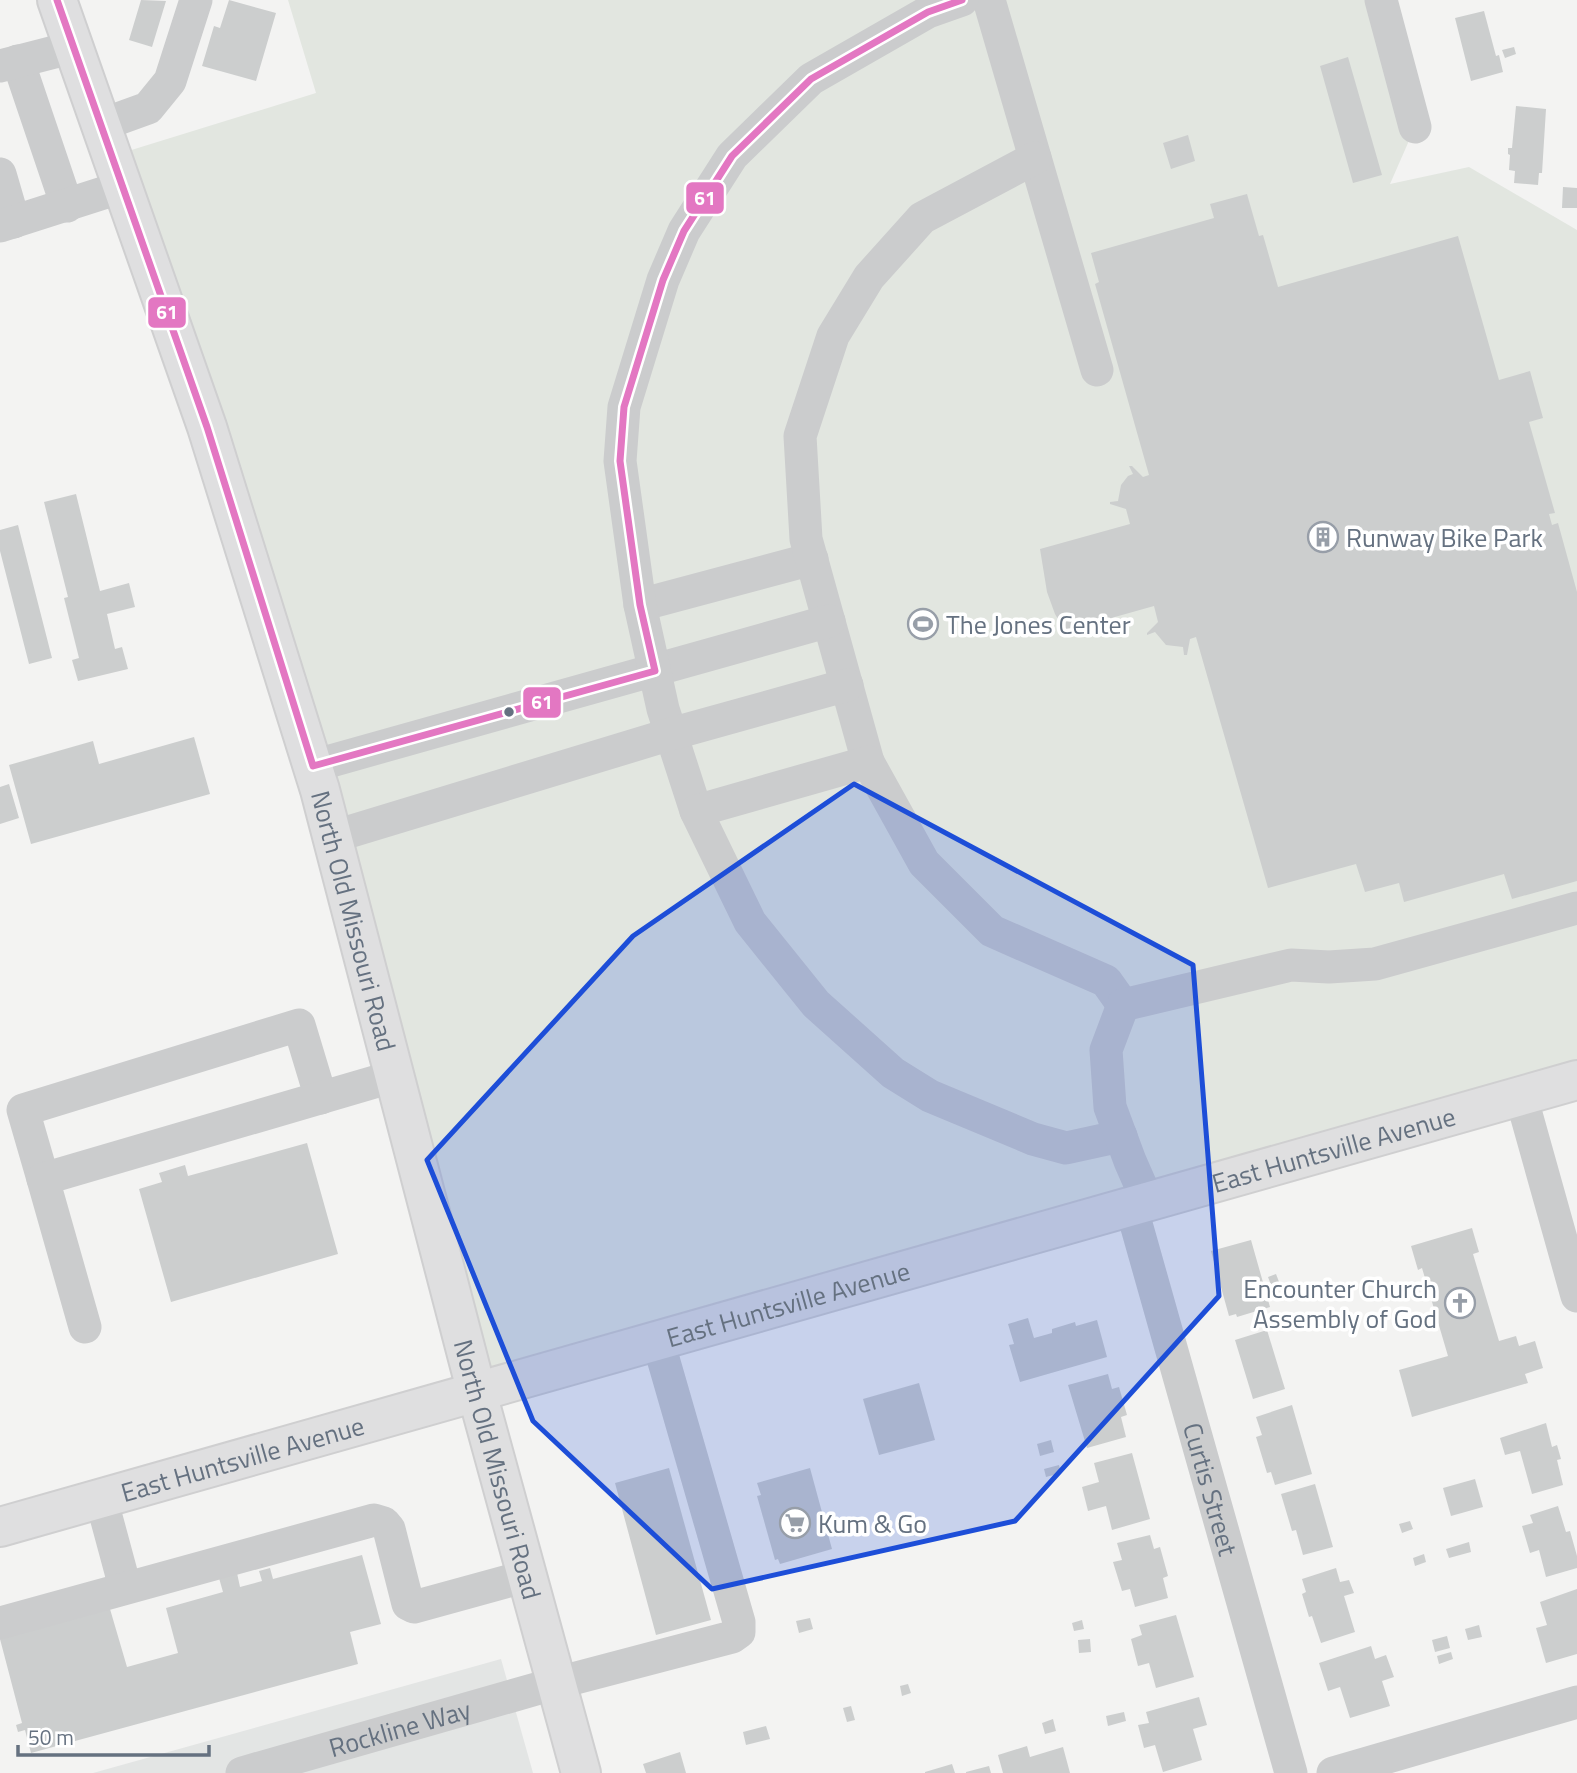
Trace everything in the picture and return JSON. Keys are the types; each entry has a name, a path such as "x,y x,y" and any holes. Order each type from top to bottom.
{"main road":[{"name":"North Old Missouri Road","path":"57,0 207,427 313,766 477,1393 581,1773"},
{"name":"East Huntsville Avenue","path":"0,1527 1577,1080"}],"street":[{"path":"101,125 148,108 170,82 196,0"},
{"path":"962,0 928,12 811,79 732,156 684,231 663,280 624,407 621,461 640,605 671,734 696,811 750,922 817,1004 893,1073 930,1096 1033,1139 1066,1148 1121,1136"},
{"path":"989,0 1097,370"},
{"path":"1381,0 1415,127"},
{"path":"67,206 9,64 74,47"},
{"path":"1035,158 922,219 869,277 833,337 800,436 806,539 868,762 924,863 992,931 1106,981 1123,1004 1291,965 1329,967 1375,964 1577,908"},
{"path":"0,174 7,224 122,187"},
{"path":"640,605 812,559"},
{"path":"313,766 829,621"},
{"path":"332,837 671,734 847,685"},
{"path":"696,811 868,762"},
{"name":"Curtis Street","path":"1123,1004 1106,1050 1110,1107 1140,1204 1291,1773"},
{"path":"85,1327 23,1110 299,1025 321,1098"},
{"path":"43,1180 395,1076"},
{"path":"1521,1096 1577,1296"},
{"name":"Rockline Way","path":"242,1773 315,1763 557,1683 732,1637 739,1632 739,1622 658,1341"},
{"path":"101,1498 125,1587"},
{"path":"0,1623 374,1520 384,1523 389,1529 408,1604 414,1607 527,1576"},
{"path":"1333,1773 1577,1702"}],"highlighted area":[{"path":"854,784 1193,965 1219,1296 1015,1521 712,1589 533,1421 427,1160 633,936"}],"shaded area":[{"name":"The Jones Center","path":"288,0 1381,0 1415,127 1390,184 1469,167 1577,230 1577,1080 477,1393 320,790 112,156 316,93"},
{"path":"501,1659 533,1773 93,1773"}],"building":[{"path":"141,0 166,1 152,47 129,40"},
{"path":"229,0 276,13 256,81 202,66 214,26 220,28"},
{"path":"1484,11 1503,72 1471,81 1455,18"},
{"path":"1514,47 1516,54 1505,58 1502,50"},
{"path":"1348,57 1382,175 1353,183 1320,66"},
{"path":"1516,106 1546,109 1542,173 1539,173 1538,185 1514,183 1515,171 1509,170 1508,148 1512,148"},
{"path":"1188,135 1195,161 1171,169 1163,143"},
{"path":"1563,187 1577,188 1577,208 1562,208"},
{"name":"Runway Bike Park","path":"1247,194 1259,236 1263,235 1278,287 1458,236 1499,380 1530,371 1543,418 1529,422 1555,513 1549,514 1552,525 1558,523 1577,592 1577,881 1512,899 1504,874 1404,902 1399,883 1365,892 1356,864 1268,888 1196,637 1190,639 1187,655 1184,655 1183,647 1166,645 1155,632 1147,635 1158,622 1154,606 1065,631 1055,614 1047,592 1040,549 1130,524 1126,509 1110,502 1118,501 1121,485 1133,474 1129,466 1143,477 1149,475 1095,284 1099,282 1091,253 1214,218 1210,204"},
{"path":"76,494 100,591 129,583 135,607 107,614 115,649 122,647 128,669 78,681 72,660 79,658 64,598 68,597 44,502"},
{"path":"18,525 52,658 29,664 0,551 0,530"},
{"path":"194,737 210,794 31,844 9,765 93,741 99,764"},
{"path":"9,784 19,818 0,824 0,787"},
{"path":"307,1143 338,1254 171,1302 139,1189 162,1182 159,1173 185,1165 188,1176"},
{"name":"Encounter Church Assembly of God","path":"1472,1228 1479,1252 1473,1254 1499,1341 1516,1336 1519,1346 1535,1341 1543,1368 1525,1374 1528,1383 1412,1417 1399,1370 1448,1356 1422,1268 1418,1270 1411,1246"},
{"path":"1251,1240 1270,1307 1237,1317 1236,1314 1229,1316 1211,1251"},
{"path":"1276,1274 1281,1287 1273,1290 1268,1277"},
{"path":"1028,1318 1034,1338 1075,1322 1076,1326 1097,1320 1107,1357 1020,1382 1009,1345 1014,1344 1008,1324"},
{"path":"1267,1330 1285,1389 1253,1399 1235,1340"},
{"path":"1108,1374 1112,1389 1119,1387 1127,1415 1121,1417 1126,1437 1087,1448 1068,1385"},
{"path":"919,1383 935,1440 879,1455 863,1399"},
{"path":"1292,1405 1312,1474 1275,1485 1271,1472 1267,1473 1256,1437 1262,1435 1256,1417"},
{"path":"1546,1423 1552,1447 1557,1445 1561,1459 1557,1460 1563,1485 1532,1494 1520,1451 1505,1455 1500,1438"},
{"path":"1051,1440 1054,1452 1040,1456 1037,1444"},
{"path":"1132,1453 1150,1519 1112,1530 1106,1506 1088,1511 1082,1487 1099,1482 1094,1463"},
{"path":"1059,1465 1061,1473 1046,1477 1044,1469"},
{"path":"669,1468 711,1620 656,1635 615,1483"},
{"name":"Kum & Go","path":"810,1468 832,1549 780,1564 778,1559 775,1560 757,1496 761,1495 757,1483"},
{"path":"1475,1479 1483,1507 1451,1516 1443,1488"},
{"path":"1315,1484 1333,1547 1303,1555 1296,1530 1292,1531 1281,1494"},
{"path":"1558,1506 1566,1532 1570,1531 1577,1556 1577,1568 1546,1577 1539,1550 1530,1553 1522,1526 1533,1523 1530,1515"},
{"path":"1410,1521 1413,1529 1402,1533 1399,1524"},
{"path":"1150,1535 1154,1549 1160,1547 1168,1576 1163,1578 1168,1598 1135,1607 1130,1589 1122,1591 1113,1562 1122,1560 1117,1543"},
{"path":"1469,1542 1471,1552 1449,1558 1446,1549"},
{"path":"1424,1554 1426,1562 1415,1566 1413,1558"},
{"path":"362,1555 381,1624 350,1632 358,1664 31,1753 25,1730 18,1732 16,1725 22,1723 0,1639 110,1609 127,1667 178,1653 166,1608 223,1592 219,1578 237,1573 240,1587 262,1581 259,1571 270,1568 273,1579"},
{"path":"1336,1568 1340,1582 1349,1580 1354,1593 1344,1596 1355,1632 1321,1643 1302,1594 1306,1592 1302,1579"},
{"path":"1577,1589 1577,1654 1546,1663 1536,1628 1547,1625 1540,1602"},
{"path":"1176,1615 1194,1677 1156,1688 1149,1663 1138,1666 1131,1639 1142,1635 1139,1625"},
{"path":"810,1618 813,1629 799,1633 796,1621"},
{"path":"1082,1620 1084,1629 1074,1631 1072,1623"},
{"path":"1479,1625 1482,1637 1468,1640 1465,1629"},
{"path":"1447,1636 1450,1648 1435,1652 1432,1640"},
{"path":"1090,1639 1091,1652 1079,1653 1078,1640"},
{"path":"1371,1646 1375,1659 1386,1655 1394,1677 1382,1681 1390,1706 1350,1718 1340,1687 1328,1691 1319,1663"},
{"path":"1451,1652 1453,1659 1439,1664 1437,1656"},
{"path":"908,1684 911,1693 902,1696 900,1686"},
{"path":"1199,1697 1207,1725 1193,1729 1202,1760 1163,1772 1155,1745 1144,1748 1138,1725 1149,1723 1146,1712"},
{"path":"851,1706 855,1720 847,1722 843,1708"},
{"path":"1124,1712 1126,1721 1108,1726 1106,1716"},
{"path":"1053,1719 1056,1731 1045,1734 1042,1723"},
{"path":"766,1726 770,1739 746,1745 743,1732"},
{"path":"1027,1746 1030,1757 1063,1747 1070,1773 1003,1773 998,1755"},
{"path":"680,1752 686,1773 646,1773 643,1764"},
{"path":"952,1764 955,1773 925,1773 925,1772"},
{"path":"989,1766 991,1773 966,1773 966,1772"}],"transit line":[{"name":"61","path":"57,0 207,427 313,766 655,671 640,605 620,461 624,407 663,280 684,231 732,156 811,79 928,12 962,0"}],"place":[{"name":"Runway Bike Park","path":"1323,537"},
{"name":"The Jones Center","path":"923,624"},
{"name":"Encounter Church Assembly of God","path":"1460,1303"},
{"name":"Kum & Go","path":"795,1523"}]}
